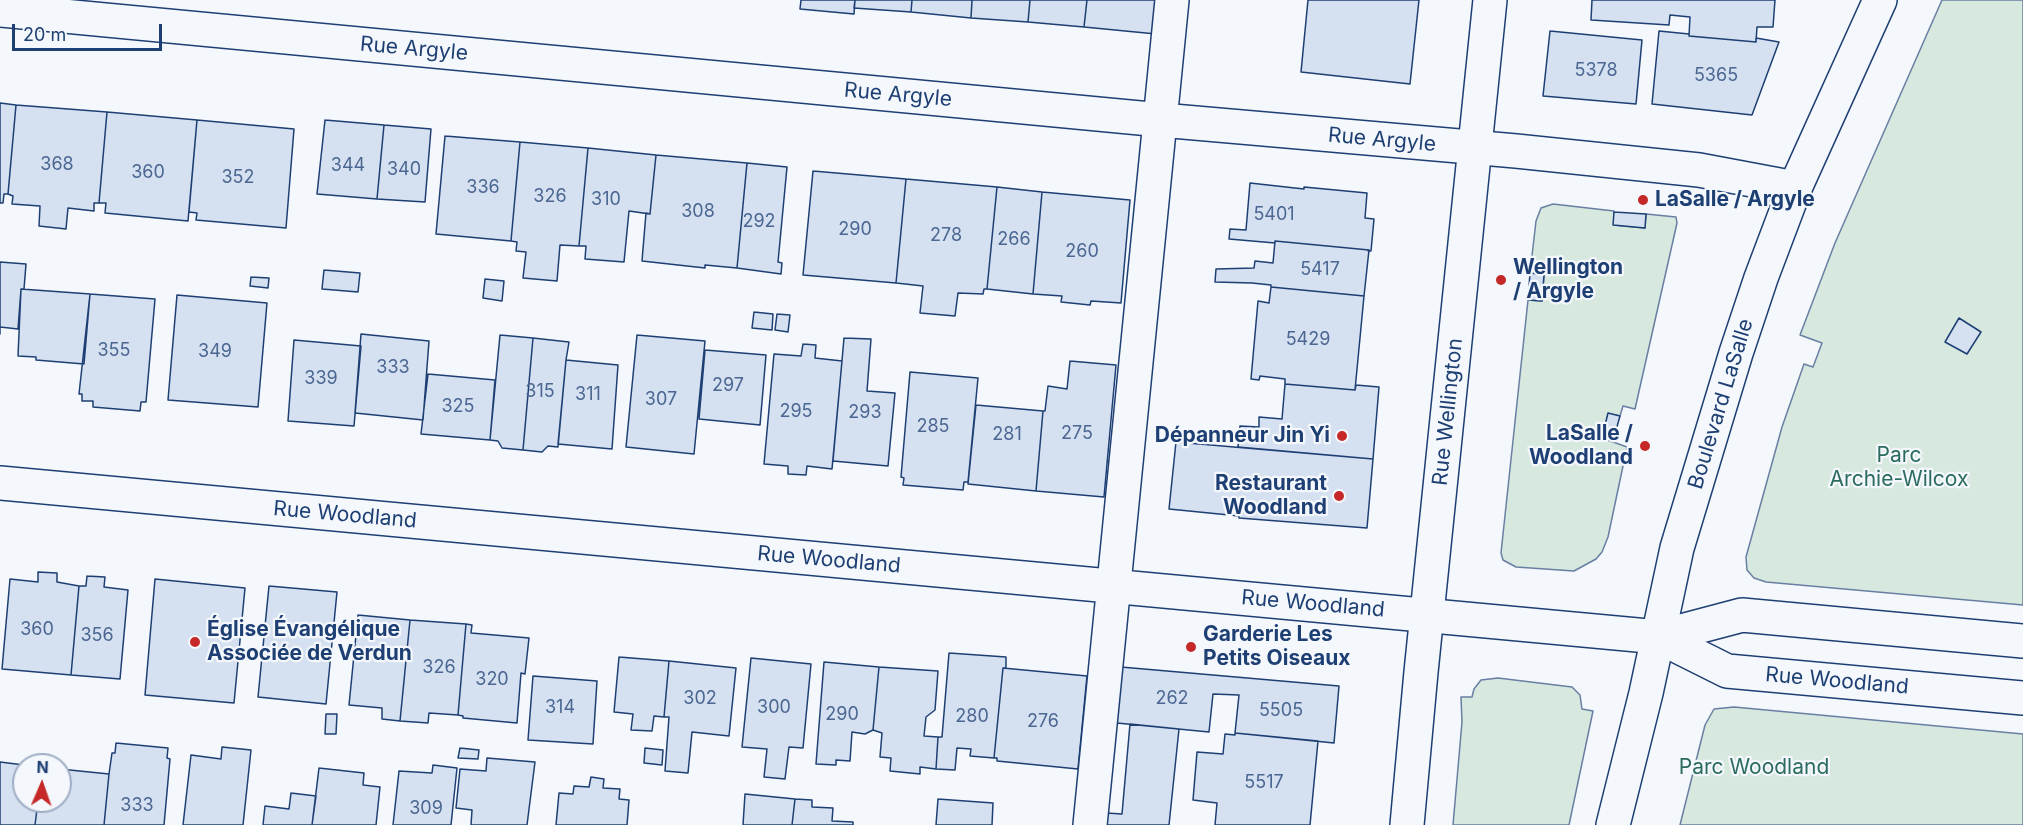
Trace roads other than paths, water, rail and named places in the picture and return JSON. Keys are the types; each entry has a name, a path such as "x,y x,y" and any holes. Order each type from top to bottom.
{"street":[{"path":"1090,825 1172,0"},
{"name":"Rue Wellington","path":"1407,825 1490,0"},
{"name":"Boulevard LaSalle","path":"1613,825 1659,637 1677,548 1736,353 1795,188 1880,0"},
{"name":"Rue Argyle","path":"0,10 1699,170 1795,188"},
{"name":"Rue Woodland","path":"0,483 1659,637 1727,670 2023,698"},
{"name":"Rue Woodland","path":"1659,637 1742,615 2023,641"}],"place":[{"name":"LaSalle / Argyle","path":"1643,200"},
{"name":"Wellington / Argyle","path":"1501,280"},
{"name":"Dépanneur Jin Yi","path":"1342,436"},
{"name":"LaSalle / Woodland","path":"1645,446"},
{"name":"Restaurant Woodland","path":"1339,496"},
{"name":"Église Évangélique Associée de Verdun","path":"195,642"},
{"name":"Garderie Les Petits Oiseaux","path":"1191,647"}],"park label":[{"name":"Parc Archie-Wilcox","path":"1899,468"},
{"name":"Parc Woodland","path":"1754,768"}]}
